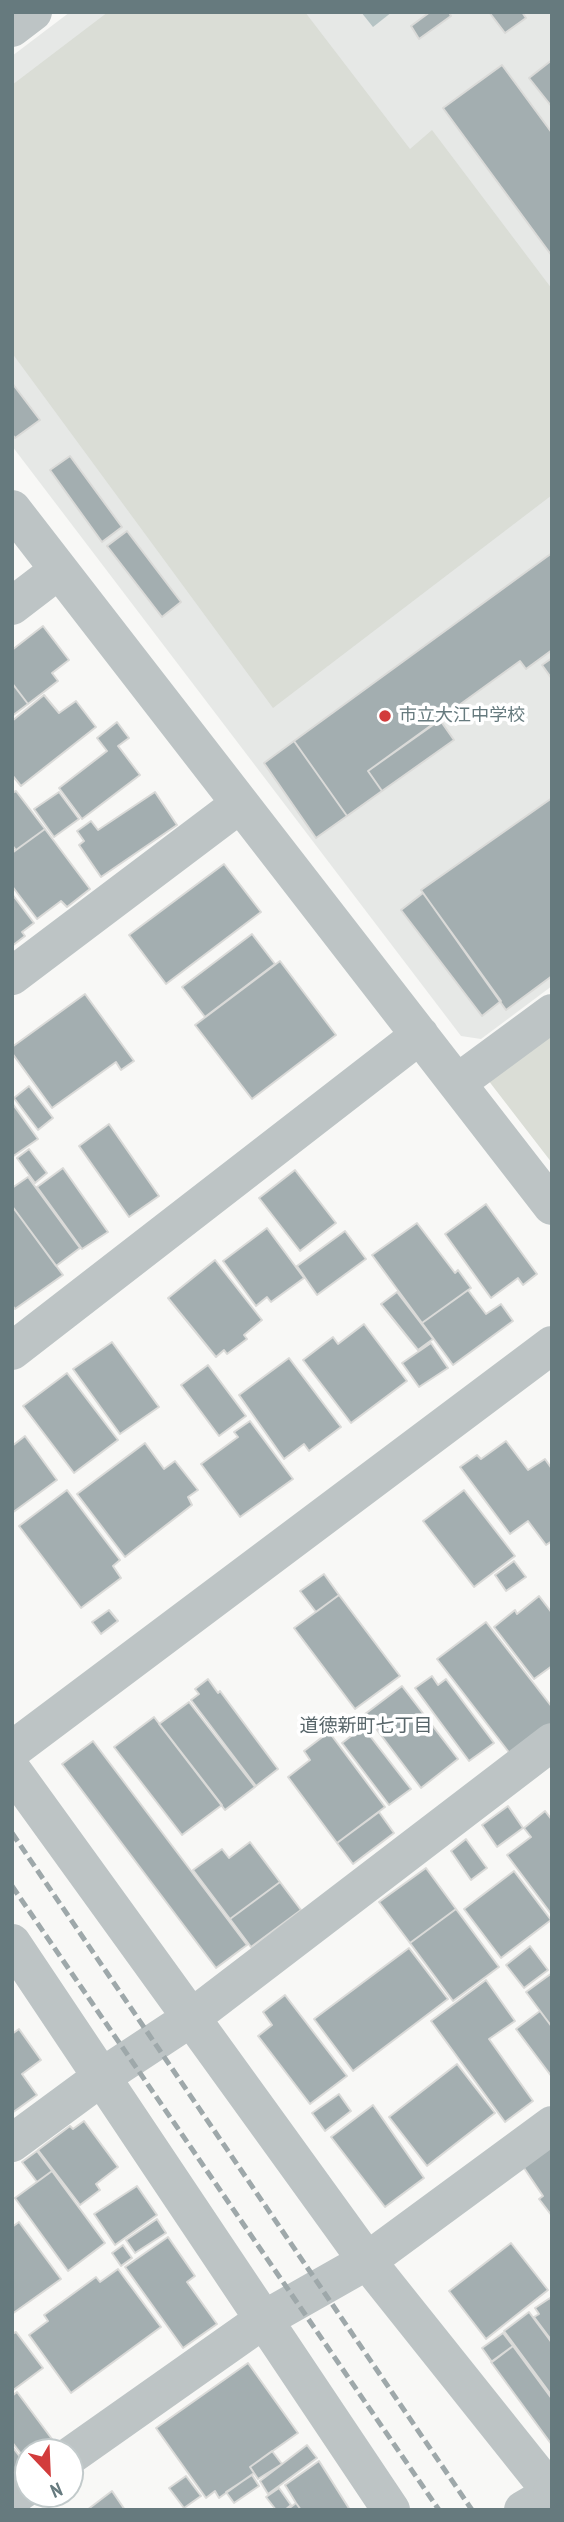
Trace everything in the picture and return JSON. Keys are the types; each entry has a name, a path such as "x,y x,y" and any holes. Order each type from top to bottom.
{"street":[{"path":"12,28 33,12"},
{"path":"12,509 552,1206"},
{"path":"12,606 60,570"},
{"path":"12,976 240,804"},
{"path":"457,1083 552,1013"},
{"path":"12,1351 419,1035"},
{"path":"12,1750 552,1345"},
{"path":"12,2143 103,2076 191,2018 552,1742"},
{"path":"12,1770 367,2260 552,2493 523,2510"},
{"path":"12,1943 391,2510"},
{"path":"84,2446 263,2320 367,2260 552,2125"}],"shaded area":[{"name":"市立大江中学校","path":"70,12 552,12 552,986 481,1039 461,1036 12,446 12,56"},
{"name":"市立大江中学校","path":"108,12 305,12 410,149 432,130 552,289 552,495 273,708 12,353 12,85"},
{"path":"361,12 392,12 373,27"},
{"path":"552,1032 552,1163 488,1080"}],"building":[{"path":"430,12 449,12 451,16 419,39 411,26"},
{"path":"489,12 522,12 526,18 505,33"},
{"path":"552,60 552,107 529,78"},
{"path":"502,65 552,133 552,256 443,108"},
{"path":"12,383 40,420 15,438 12,434"},
{"path":"70,456 122,527 102,542 50,470"},
{"path":"127,531 181,602 162,617 107,546"},
{"path":"552,553 552,650 526,669 520,661 368,771 382,791 347,816 294,741"},
{"path":"43,626 69,660 52,673 58,681 28,704 12,683 12,650"},
{"path":"552,658 552,679 542,665"},
{"path":"12,683 28,704 12,716"},
{"path":"44,695 59,713 76,701 96,727 21,786 12,775 12,721"},
{"path":"440,720 454,740 382,791 368,771"},
{"path":"117,722 129,738 118,746 140,775 82,819 59,788 107,751 97,738"},
{"path":"294,741 347,816 316,838 264,763"},
{"path":"16,791 45,829 16,850 12,845 12,793"},
{"path":"59,792 79,819 54,837 34,809"},
{"path":"155,792 177,825 101,877 79,845 84,841 77,831 91,821 98,830"},
{"path":"552,798 552,976 506,1010 421,890"},
{"path":"45,829 90,889 67,907 61,901 37,919 12,886 12,853"},
{"path":"224,864 261,912 166,984 129,935"},
{"path":"423,893 501,1001 482,1016 401,910"},
{"path":"12,894 34,923 22,932 25,936 12,946"},
{"path":"252,934 275,964 205,1017 182,987"},
{"path":"280,961 336,1035 252,1099 195,1025"},
{"path":"85,994 134,1061 121,1070 116,1062 52,1108 12,1053 12,1047"},
{"path":"29,1086 53,1118 38,1130 14,1098"},
{"path":"12,1103 38,1139 12,1157"},
{"path":"109,1124 159,1196 129,1217 79,1146"},
{"path":"29,1149 47,1173 35,1183 17,1158"},
{"path":"63,1168 108,1232 82,1249 37,1187"},
{"path":"295,1170 336,1223 300,1251 259,1198"},
{"path":"28,1177 80,1248 56,1266 12,1206 12,1188"},
{"path":"486,1204 537,1274 523,1285 518,1278 491,1298 445,1234"},
{"path":"12,1206 63,1275 15,1309 12,1305"},
{"path":"417,1223 455,1273 458,1270 471,1288 422,1323 372,1255"},
{"path":"267,1228 304,1278 271,1302 267,1297 256,1306 223,1261"},
{"path":"345,1231 366,1259 317,1295 297,1266"},
{"path":"215,1260 262,1320 244,1335 247,1339 227,1354 224,1350 216,1357 168,1298"},
{"path":"468,1290 486,1314 501,1304 513,1321 453,1365 422,1323"},
{"path":"397,1292 433,1339 418,1350 381,1304"},
{"path":"364,1324 407,1381 351,1423 303,1360 333,1337 338,1344"},
{"path":"112,1342 159,1407 120,1434 73,1369"},
{"path":"431,1343 448,1368 419,1387 402,1363"},
{"path":"289,1358 341,1427 309,1451 304,1444 284,1459 239,1395"},
{"path":"208,1365 246,1416 219,1436 181,1385"},
{"path":"67,1373 118,1440 74,1473 23,1406"},
{"path":"250,1421 293,1479 240,1517 201,1464 238,1437 234,1432"},
{"path":"25,1436 57,1480 12,1513 12,1446"},
{"path":"506,1441 528,1470 545,1459 552,1469 552,1541 546,1545 528,1521 510,1534 460,1467 477,1455 481,1459"},
{"path":"145,1443 164,1469 175,1461 198,1490 188,1497 192,1505 125,1557 77,1494"},
{"path":"67,1490 120,1560 113,1566 121,1578 81,1608 19,1526"},
{"path":"464,1490 515,1556 474,1587 423,1521"},
{"path":"514,1561 526,1577 506,1591 495,1575"},
{"path":"324,1574 339,1595 316,1612 300,1591"},
{"path":"339,1595 400,1676 355,1709 294,1628"},
{"path":"539,1596 552,1613 552,1666 534,1679 494,1627 515,1610 517,1614"},
{"path":"109,1610 118,1621 101,1634 92,1622"},
{"path":"486,1622 552,1707 552,1724 511,1755 437,1659"},
{"path":"432,1676 438,1685 446,1679 494,1743 469,1761 415,1688"},
{"path":"208,1679 218,1693 220,1691 278,1769 256,1786 191,1700 199,1694 195,1689"},
{"path":"402,1686 458,1759 421,1788 365,1714"},
{"path":"189,1702 255,1787 225,1810 159,1724"},
{"path":"154,1717 222,1805 182,1835 114,1747"},
{"path":"363,1727 411,1789 389,1805 342,1743"},
{"path":"329,1732 385,1807 337,1843 288,1777 310,1760 304,1751"},
{"path":"93,1741 247,1945 216,1968 62,1764"},
{"path":"508,1806 523,1828 497,1847 482,1825"},
{"path":"545,1811 552,1820 552,1915 507,1855 531,1837 524,1828"},
{"path":"379,1812 394,1833 353,1864 337,1843"},
{"path":"466,1839 487,1868 471,1880 451,1851"},
{"path":"250,1842 280,1882 230,1919 193,1870 222,1849 229,1858"},
{"path":"426,1868 456,1909 410,1943 379,1902"},
{"path":"514,1871 551,1920 501,1958 464,1909"},
{"path":"280,1882 301,1910 251,1947 230,1919"},
{"path":"456,1909 499,1967 453,2001 410,1943"},
{"path":"530,1946 548,1970 524,1988 506,1965"},
{"path":"409,1948 448,1999 353,2071 314,2019"},
{"path":"552,1973 552,2027 526,1992"},
{"path":"486,1980 515,2021 489,2039 533,2101 505,2122 431,2021"},
{"path":"285,1995 347,2076 310,2104 258,2036 272,2025 263,2012"},
{"path":"540,2011 552,2027 552,2077 516,2029"},
{"path":"19,2029 41,2060 22,2074 37,2095 12,2113 12,2034"},
{"path":"457,2064 495,2113 427,2166 389,2117"},
{"path":"339,2094 351,2111 325,2131 312,2113"},
{"path":"373,2105 424,2178 385,2207 331,2137"},
{"path":"84,2121 118,2167 96,2184 100,2190 80,2205 38,2150 70,2126 73,2129"},
{"path":"552,2144 552,2216 539,2199 543,2196 522,2165"},
{"path":"37,2151 52,2171 37,2182 22,2162"},
{"path":"52,2171 105,2243 68,2271 15,2198"},
{"path":"137,2186 157,2215 115,2245 94,2214"},
{"path":"157,2219 166,2233 135,2253 126,2240"},
{"path":"19,2222 61,2279 12,2314 12,2227"},
{"path":"168,2237 195,2276 187,2282 217,2324 183,2348 125,2267"},
{"path":"511,2243 548,2290 486,2339 449,2291"},
{"path":"123,2245 132,2258 121,2266 112,2253"},
{"path":"118,2269 161,2327 71,2393 29,2335 48,2321 44,2315 96,2277 100,2282"},
{"path":"550,2298 552,2341 534,2317 539,2314 535,2308"},
{"path":"529,2312 552,2343 552,2396 504,2331"},
{"path":"16,2332 43,2368 12,2391 12,2334"},
{"path":"503,2333 513,2346 492,2362 482,2348"},
{"path":"513,2346 552,2399 552,2445 491,2362"},
{"path":"248,2363 298,2433 250,2467 254,2473 219,2498 215,2491 206,2498 156,2428"},
{"path":"17,2392 51,2438 14,2438 14,2445 12,2396"},
{"path":"307,2445 317,2458 268,2494 260,2481"},
{"path":"12,2446 14,2480 12,2482"},
{"path":"272,2451 282,2464 258,2479 250,2467"},
{"path":"319,2461 350,2510 301,2510 296,2503 285,2485"},
{"path":"252,2475 259,2486 234,2503 226,2492"},
{"path":"186,2476 201,2496 184,2508 169,2488"},
{"path":"279,2488 291,2505 285,2510 276,2510 266,2497"},
{"path":"112,2491 125,2510 87,2510"},
{"path":"296,2503 301,2510 287,2510"}],"railway":[{"path":"12,1833 472,2510"},
{"path":"12,1886 439,2510"}],"place":[{"name":"市立大江中学校","path":"385,716"}],"district":[{"name":"道徳新町七丁目","path":"366,1727"}]}
